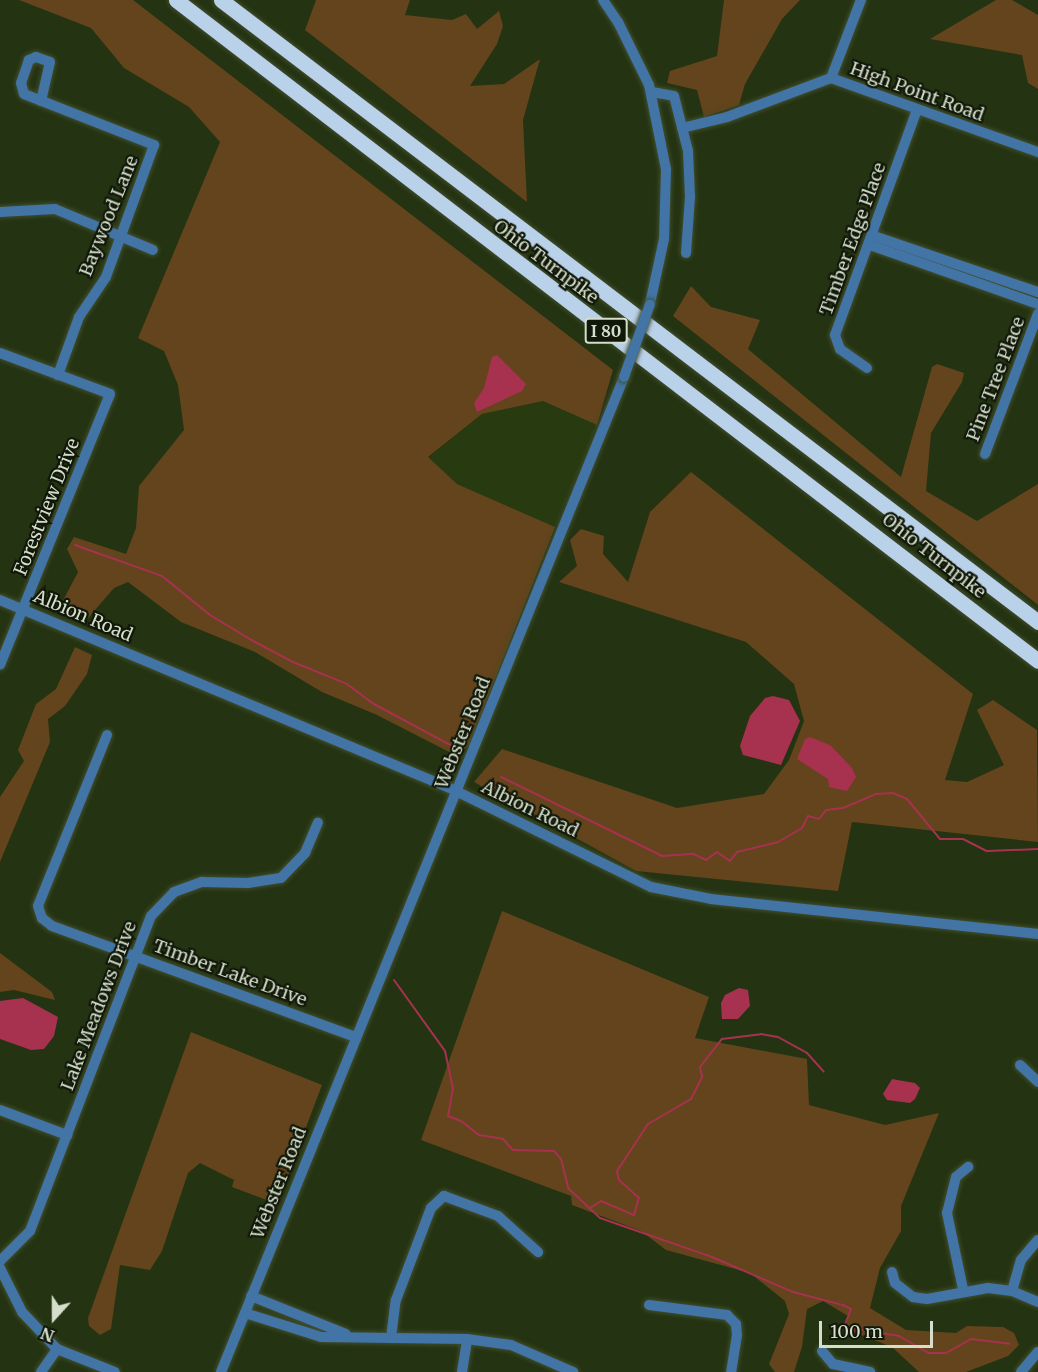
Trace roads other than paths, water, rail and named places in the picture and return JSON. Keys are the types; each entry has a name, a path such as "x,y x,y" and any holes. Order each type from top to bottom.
{"highway":[{"name":"Ohio Turnpike","path":"176,0 1038,661"},
{"name":"Ohio Turnpike","path":"221,0 1038,622"}],"street":[{"name":"Webster Road","path":"221,1372 458,792 624,377 650,304 668,205 666,169 652,92 618,22 603,0"},
{"path":"831,78 861,0"},
{"name":"High Point Road","path":"682,128 727,117 831,78 1038,152"},
{"path":"652,92 674,96 688,151 690,197 686,253"},
{"name":"Baywood Lane","path":"41,101 154,146 106,277 79,317 58,375"},
{"name":"Timber Edge Place","path":"867,368 840,349 835,335 872,241 917,110"},
{"path":"0,212 55,209 153,250"},
{"path":"872,241 1038,292"},
{"path":"872,241 1038,304"},
{"name":"Pine Tree Place","path":"985,454 1038,314"},
{"path":"0,353 58,375"},
{"name":"Forestview Drive","path":"0,665 25,609 110,394 58,375"},
{"name":"Albion Road","path":"0,600 458,792 651,886 711,899 1038,934"},
{"name":"Timber Lake Drive","path":"107,735 38,906 42,918 52,926 356,1037"},
{"name":"Lake Meadows Drive","path":"0,1261 30,1231 151,916 174,892 202,882 248,883 281,878 305,853 318,823"},
{"path":"1020,1065 1038,1082"},
{"path":"0,1110 67,1135"},
{"path":"963,1289 947,1214 956,1178 968,1167"},
{"path":"391,1338 396,1300 431,1208 444,1196 498,1216 538,1252"},
{"path":"1012,1291 1022,1260 1038,1240"},
{"path":"0,1268 22,1312 57,1349 116,1372"},
{"path":"892,1272 895,1283 913,1297 927,1299 963,1289 1012,1291 1038,1302"},
{"path":"251,1296 354,1336"},
{"path":"649,1305 727,1314 736,1324 737,1335 731,1372"},
{"path":"245,1313 298,1332 321,1337 466,1339 511,1345 573,1372"},
{"path":"462,1372 466,1339"},
{"path":"41,1372 57,1349"},
{"path":"822,1351 833,1364 870,1372"},
{"path":"1021,1372 1038,1352"}],"waterway":[{"path":"75,545 162,576 210,615 255,642 293,662 347,684 372,703 456,748"},
{"path":"501,777 662,856 694,854 706,860 717,852 730,861 737,852 778,842 802,828 808,816 819,819 826,810 843,808 876,794 893,793 907,799 940,839 963,839 987,851 1038,849"},
{"path":"394,980 445,1051 453,1088 448,1116 461,1121 479,1135 503,1139 513,1150 554,1151 561,1159 568,1188 600,1218 712,1257 793,1292 843,1305 851,1309 844,1327 850,1333 855,1329 899,1336 929,1353 946,1353 971,1339 1010,1344"},
{"path":"590,1208 601,1201 634,1215 639,1198 619,1180 617,1171 648,1124 691,1099 702,1077 700,1067 722,1039 761,1034 778,1037 807,1053 824,1072"}]}
